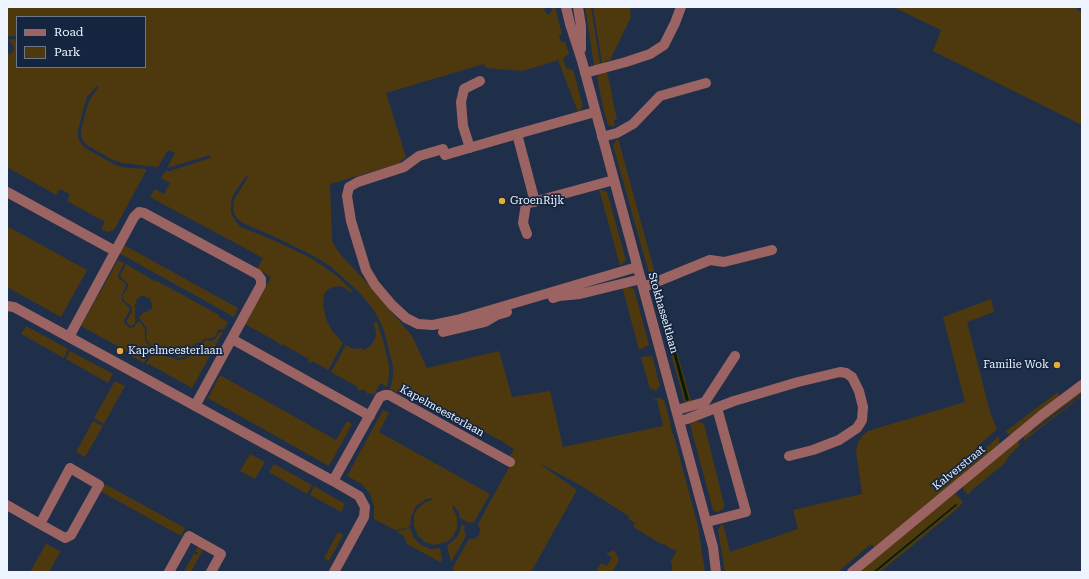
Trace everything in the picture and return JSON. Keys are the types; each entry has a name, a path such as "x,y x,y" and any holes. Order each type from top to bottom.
{"street":[{"name":"Stokhasseltlaan","path":"566,7 714,547 716,572"},
{"name":"Stokhasseltlaan","path":"578,7 581,26 582,61"},
{"path":"585,73 650,54 664,45 681,7"},
{"path":"470,148 463,126 462,102 464,89 480,81"},
{"path":"602,138 617,134 633,124 660,96 706,83"},
{"path":"595,112 445,155 443,149 425,154 419,156 404,167 358,182 349,187 347,196 351,221 366,270 375,285 392,305 406,318 418,324 433,325 457,320 637,267"},
{"path":"517,134 534,202"},
{"path":"527,234 523,223 526,204 614,180"},
{"path":"7,192 115,251"},
{"path":"69,337 134,217 139,212 144,213 257,274 261,279 261,285 195,406"},
{"path":"443,332 485,322 496,315 559,296 580,294 642,283 710,260 724,262 772,250"},
{"path":"7,306 14,307 359,496 365,507 364,517 337,571"},
{"path":"232,339 370,416"},
{"path":"677,410 705,402 735,356"},
{"path":"680,421 687,420 734,401 798,382 840,372 846,373 852,377 859,391 864,407 862,420 857,428 840,440 813,450 789,456"},
{"name":"Kalverstraat","path":"852,572 1042,415 1082,385"},
{"name":"Kapelmeesterlaan","path":"333,481 380,397 385,395 389,395 510,462"},
{"path":"707,522 746,512 717,408"},
{"path":"7,505 40,524 65,538 71,535 99,485 70,468 40,524"},
{"path":"169,572 189,536 221,554 211,572"}],"green space":[{"path":"7,7 544,7 545,12 549,15 552,11 551,7 555,7 562,34 559,35 561,42 565,42 569,53 563,59 566,68 573,70 583,106 580,111 578,112 558,60 523,71 486,68 484,64 386,93 406,157 398,164 330,184 332,241 339,253 370,286 412,336 427,368 499,351 512,397 550,391 563,447 663,426 657,400 654,399 659,398 664,400 698,526 705,572 670,572 672,569 672,564 670,562 677,551 664,544 663,545 633,527 635,523 628,519 630,517 580,485 537,462 577,490 531,572 457,572 452,569 469,539 474,539 479,535 480,530 478,524 514,458 510,456 514,449 404,387 400,394 390,389 393,376 393,366 384,331 373,309 359,292 330,266 312,255 237,219 234,213 233,203 248,177 246,176 233,195 231,202 231,213 236,222 241,227 311,258 337,276 352,291 351,293 340,286 333,287 327,290 323,296 326,319 332,331 343,343 328,370 312,361 311,363 308,361 309,359 282,344 281,346 279,345 279,343 245,324 271,277 257,269 263,258 150,197 155,189 164,194 170,183 161,178 165,171 170,171 210,158 210,155 167,168 175,153 168,150 158,167 122,163 111,159 88,146 82,139 81,131 87,107 90,99 98,88 97,86 87,97 84,106 78,131 78,137 81,143 85,148 118,166 147,169 114,230 109,232 102,230 105,222 67,201 70,194 60,189 56,195 7,167 7,52 10,55 14,48 9,40 7,44 7,40 16,39 16,68 146,68 146,16 16,16 16,36 7,36"},
{"path":"585,7 591,7 600,63 602,63 593,7 630,7 631,17 610,60 605,61 617,120 614,120 615,127 608,125 603,107 597,77 599,73 594,65"},
{"path":"893,7 1074,7 1082,13 1082,125 933,51 941,30"},
{"path":"618,138 656,277 653,279 650,277 613,145"},
{"path":"599,189 607,192 626,260 620,266"},
{"path":"7,226 87,270 61,317 7,287"},
{"path":"124,245 238,308 234,317 119,253"},
{"path":"118,260 124,263 118,275 119,279 126,285 122,294 122,301 130,308 124,322 130,328 134,327 138,322 141,323 145,330 145,341 151,349 151,353 144,363 130,355 131,353 125,350 124,352 123,349 81,326"},
{"path":"126,264 156,282 157,281 219,315 219,317 228,322 224,330 218,330 216,336 213,338 204,339 201,342 194,344 188,355 184,357 179,358 175,355 153,352 152,347 146,339 146,327 139,318 143,313 152,308 150,299 141,296 137,299 135,305 135,323 131,326 127,323 127,320 132,312 132,308 123,299 123,295 128,285 120,276"},
{"path":"622,286 634,289 649,345 639,350"},
{"path":"658,287 691,401 687,403 684,401 654,293"},
{"path":"991,299 994,312 967,322 990,412 997,429 977,447 979,454 999,436 999,444 875,548 872,545 867,546 867,549 866,548 838,572 725,572 718,530 721,525 723,524 730,552 798,529 793,510 862,494 856,451 862,436 868,431 965,402 943,317"},
{"path":"377,322 389,366 389,376 387,387 380,383 374,395 369,393 368,395 366,394 367,392 362,389 360,391 357,389 358,387 331,372 346,345 351,348 362,348 363,350 371,346 376,336 373,323"},
{"path":"26,326 68,349 64,358 21,334"},
{"path":"220,332 223,332 192,388 149,364 146,364 150,357 156,354 178,360 185,359 191,354 194,346 201,344 206,340 211,341 215,339"},
{"path":"70,351 113,374 108,383 66,359"},
{"path":"652,356 660,386 654,391 653,389 650,389 641,357"},
{"path":"220,375 336,440 347,421 352,424 329,466 208,398"},
{"path":"115,381 125,386 104,424 94,418"},
{"path":"1082,389 1082,393 1034,429 1030,434 1082,396 1024,441 1026,433"},
{"path":"1058,392 1059,396 1011,435 1007,433 1006,431"},
{"path":"383,410 389,413 379,432 490,494 474,522 469,523 460,518 458,511 453,505 452,507 457,517 457,528 452,538 446,542 435,545 425,542 418,536 414,526 414,515 417,509 433,498 426,499 416,506 411,516 410,527 395,530 374,519 374,506 370,494 362,484 347,476"},
{"path":"93,421 103,426 85,457 76,452"},
{"path":"695,421 704,424 724,504 724,508 717,512 713,510 690,424"},
{"path":"1016,441 1019,442 1020,445 1008,457 1005,463 968,495 963,489 963,485"},
{"path":"250,454 265,462 255,479 240,471"},
{"path":"274,464 312,485 307,494 269,472"},
{"path":"105,484 185,528 181,536 100,491"},
{"path":"314,486 345,504 341,512 310,495"},
{"path":"952,494 956,494 963,502 957,509 880,572 876,572 957,505 956,504 873,572 859,572"},
{"path":"461,524 465,526 464,530 466,536 451,562 447,546 457,537"},
{"path":"410,528 414,538 421,545 431,549 440,548 442,560 440,562 407,544 404,536 396,531"},
{"path":"338,532 343,535 329,561 324,558"},
{"path":"201,541 206,544 191,572 184,572 194,553 196,555 198,552 195,552"},
{"path":"47,542 47,544 59,551 61,550 49,572 30,572"},
{"path":"614,550 619,560 612,572 596,572 601,563 607,566 612,557 606,554"}],"shaded area":[{"path":"666,317 689,400 686,401 664,318"},
{"path":"956,504 957,505 877,571 873,572"}],"place":[{"name":"GroenRijk","path":"502,201"},
{"name":"Kapelmeesterlaan","path":"120,351"},
{"name":"Familie Wok","path":"1057,365"}]}
